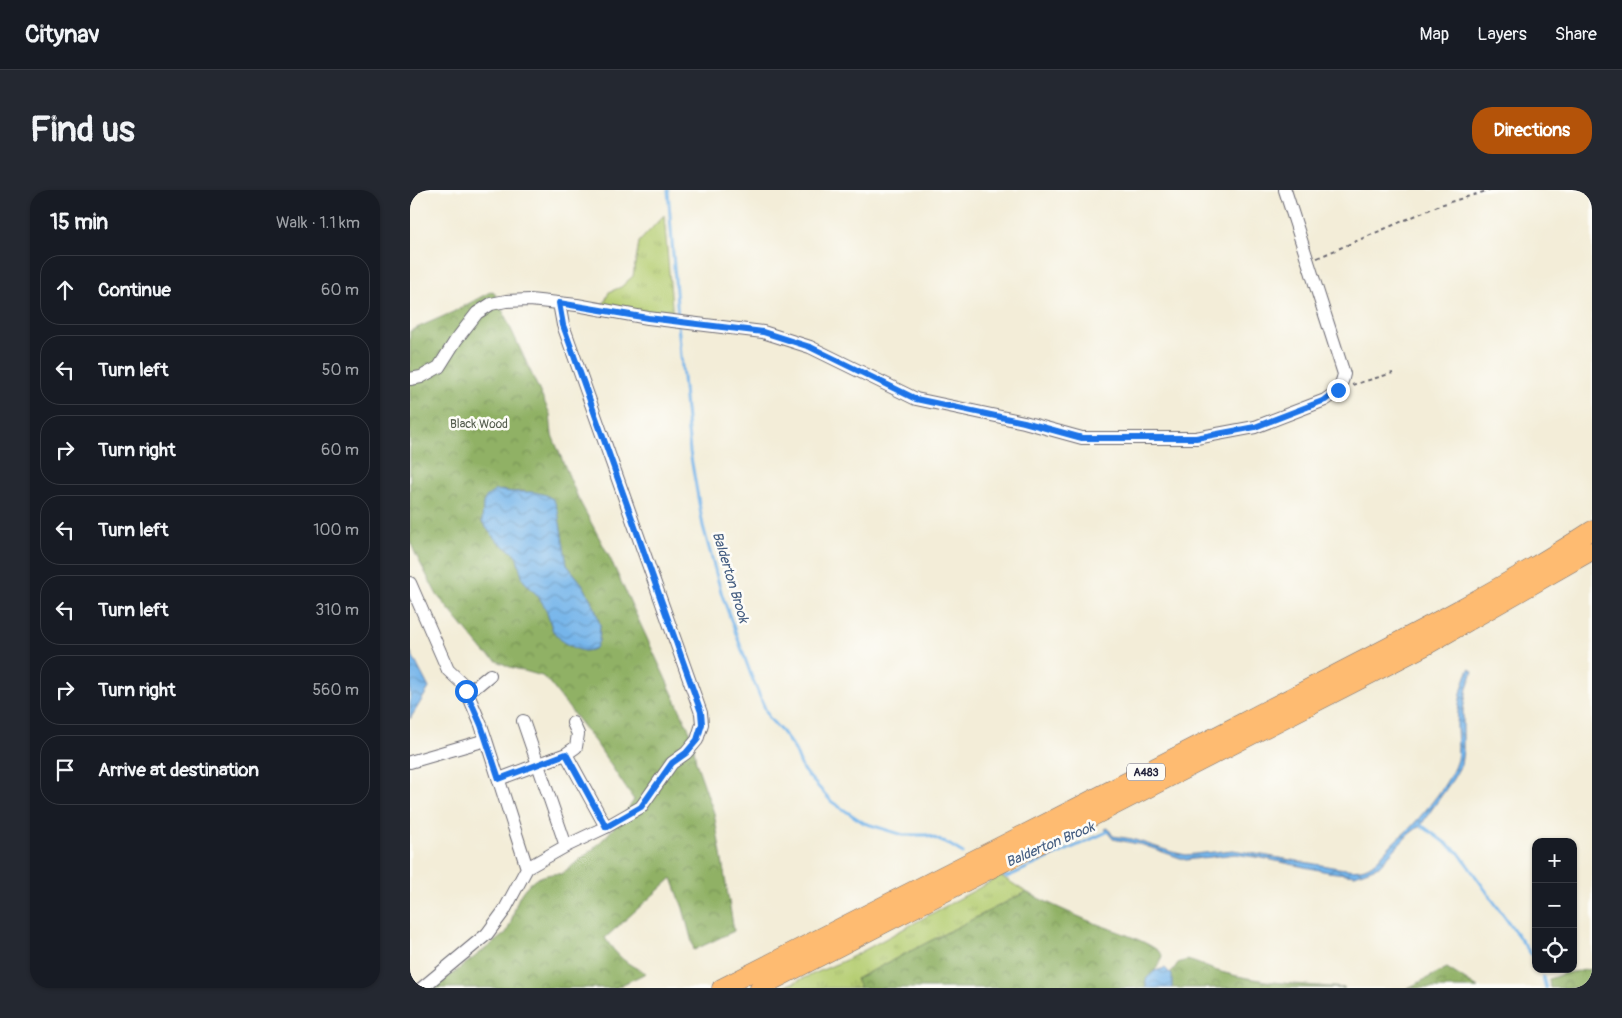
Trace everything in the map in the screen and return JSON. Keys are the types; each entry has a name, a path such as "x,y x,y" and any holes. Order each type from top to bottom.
{"highway":[{"name":"A483","path":"721,988 1415,633 1592,530"},
{"name":"A483","path":"758,988 1426,646 1592,551"}],"lane":[{"path":"410,379 421,377 439,367 456,340 476,314 491,304 530,300 763,332 810,347 916,399 1024,422 1082,438 1196,438 1255,427 1325,400 1342,385 1344,374 1285,190"},
{"path":"422,988 487,934 504,911 528,868 641,807 672,763 686,753 697,740 702,724 701,712 563,325 559,303"},
{"path":"410,584 448,670 464,685 481,725 528,868"},
{"path":"466,691 478,685 490,675"},
{"path":"523,721 566,846"},
{"path":"499,779 566,754 576,747 578,734 573,723"},
{"path":"410,762 486,740"},
{"path":"566,754 606,827"}],"path":[{"path":"1308,262 1440,205 1490,190"},
{"path":"1338,390 1393,373"}],"green space":[{"path":"664,215 673,318 603,306 609,292 621,287 633,276 639,242"},
{"name":"Black Wood","path":"492,291 494,292 550,414 552,435 578,498 610,558 692,736 696,762 714,813 734,931 694,950 683,908 672,878 605,938 622,959 646,973 615,988 434,988 506,933 520,895 529,884 547,875 561,874 583,857 602,841 634,800 598,746 549,682 542,676 510,667 485,653 437,595 410,541 410,331 453,312","holes":["501,490 512,492 525,491 564,553 567,565 583,585 595,608 600,625 599,641 591,650 577,649 553,631 545,607 538,596 523,580 516,555 495,539 482,522"]},
{"path":"1001,876 1026,892 856,979 860,988 781,988 848,959"},
{"path":"1026,892 1082,918 1137,939 1157,950 1162,955 1161,959 1152,974 1146,979 1146,988 860,988 856,979"},
{"path":"1187,960 1217,971 1251,979 1345,988 1172,988 1171,973 1178,963"},
{"path":"1447,968 1478,988 1408,988"},
{"path":"1592,969 1592,988 1550,988 1549,979 1565,973 1577,973 1577,971"}],"water":[{"path":"496,490 534,492 546,495 554,500 558,511 567,565 583,585 595,608 600,625 599,641 596,648 584,651 577,649 563,642 553,631 545,607 538,596 523,580 516,555 495,539 482,522 483,503 486,497"},
{"path":"410,651 429,688 410,719"},
{"path":"1469,669 1473,671 1467,688 1463,710 1461,765 1421,825 1409,834 1379,866 1355,875 1328,872 1235,854 1186,860 1143,845 1113,839 1105,829 1108,828 1113,836 1132,839 1186,855 1233,850 1338,868 1355,870 1365,868 1376,861 1392,843 1410,828 1430,805 1450,776 1457,759 1458,711"},
{"path":"1165,968 1172,975 1172,988 1146,988 1146,979 1155,971"}],"waterway":[{"name":"Balderton Brook","path":"668,190 678,317"},
{"name":"Balderton Brook","path":"678,324 690,452 703,526 722,595 769,718 795,750 803,770 832,802 864,823 903,835 927,835 963,853"},
{"path":"1421,825 1459,853 1532,955"},
{"name":"Balderton Brook","path":"1002,874 1007,877 1107,832"},
{"path":"1543,977 1546,988"}],"route":[{"path":"466,691 481,725 499,779 566,754 606,827 641,807 672,763 686,753 697,740 702,724 701,712 563,325 559,303 648,318 763,332 810,347 916,399 1024,422 1082,438 1196,438 1255,427 1325,400 1338,390"}]}
